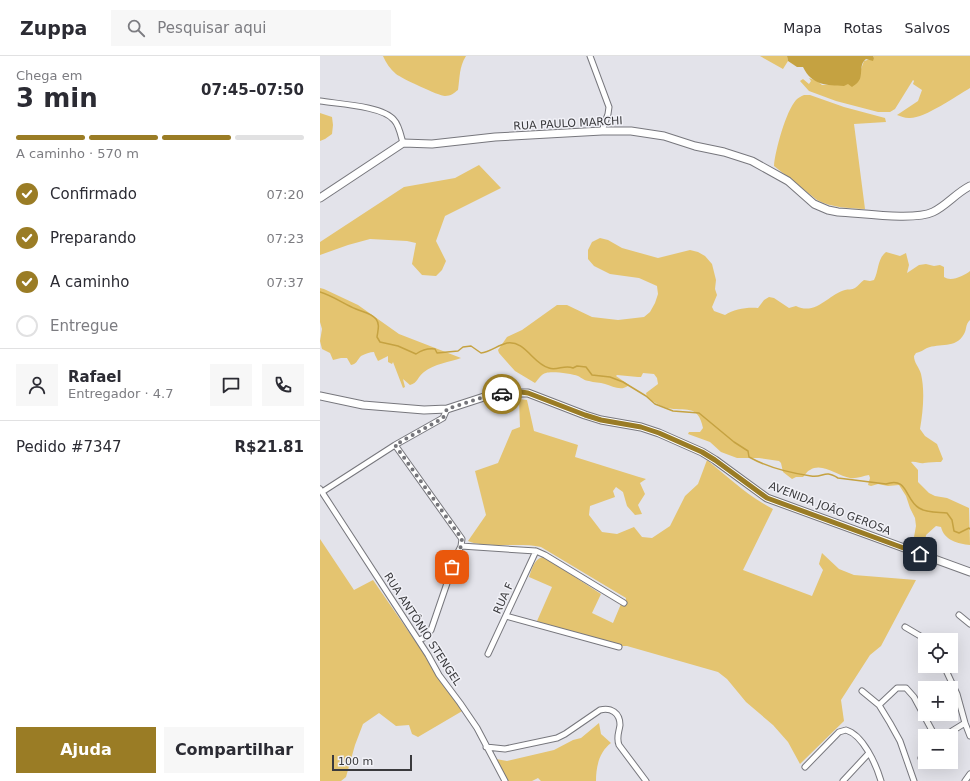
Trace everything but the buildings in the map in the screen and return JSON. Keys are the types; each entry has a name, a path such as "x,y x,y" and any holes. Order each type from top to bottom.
{"street":[{"path":"590,56 608,107 608,114 602,131"},
{"path":"320,101 368,108 383,112 394,120 403,143 320,198"},
{"name":"RUA PAULO MARCHI","path":"403,143 443,143 495,137 602,131 631,131 664,136 752,161 788,181 814,204 828,210 838,212 907,216 925,215 934,211 959,192 970,186"},
{"name":"AVENIDA JOÃO GEROSA","path":"320,396 363,405 424,410 447,409 484,397 521,392 538,396 601,420 641,427 702,452 767,498 970,572"},
{"path":"321,491 395,445 443,418 447,409"},
{"path":"395,445 462,539 461,546 431,630 426,637 419,640"},
{"name":"RUA ANTÔNIO STENGEL","path":"321,491 419,640 439,675 477,728 505,781"},
{"path":"461,546 536,551 624,603"},
{"name":"RUA F","path":"488,654 536,551"},
{"path":"506,616 619,647"},
{"path":"959,616 970,624"},
{"path":"905,627 918,635"},
{"path":"947,673 957,694 970,736"},
{"path":"879,705 897,688 906,688 914,696 931,729"},
{"path":"862,691 879,705 900,741 914,781"},
{"path":"486,747 505,749 557,738 600,710 607,709 615,712 619,720 620,726 617,740 619,745 646,781"},
{"path":"955,729 965,723"},
{"path":"805,767 839,732 846,730 856,736 869,754 881,781"},
{"path":"843,781 869,754"},
{"path":"965,781 970,774"}],"shaded area":[{"path":"383,56 466,56 461,68 458,90 451,95 445,96 396,74 388,66"},
{"path":"760,56 787,56 788,61 783,69"},
{"path":"787,56 873,56 874,58 873,61 866,59 864,61 862,64 860,80 852,87 848,84 844,86 826,85 815,81 803,67 797,67 788,61"},
{"path":"873,56 970,56 970,88 923,115 909,118 897,115 918,101 922,90 913,84 913,80 895,109 890,112 878,112 836,101 809,91 800,81 803,79 809,84 811,81 809,78 822,85 848,84 860,78 864,61 874,58"},
{"path":"804,95 810,95 844,107 885,118 886,122 854,124 865,209 847,208 823,203 817,200 774,166 779,141 788,113 796,100"},
{"path":"320,113 332,117 333,125 332,134 320,141"},
{"path":"479,165 501,188 445,216 436,241 446,261 442,270 436,276 422,275 412,264 416,243 407,241 370,239 320,255 320,242 404,187 455,178"},
{"path":"600,238 608,240 622,248 658,258 690,250 705,256 712,264 716,280 715,289 717,295 712,307 714,311 725,315 732,311 741,309 758,308 764,300 769,297 774,298 789,308 796,306 810,308 816,306 839,292 855,288 864,280 874,280 881,258 886,252 900,256 906,253 909,265 907,273 919,265 926,264 934,266 940,265 944,267 944,277 950,279 957,278 970,271 970,320 961,339 952,344 927,348 916,353 914,356 921,374 923,387 923,409 920,429 925,436 937,444 943,459 941,462 911,462 918,470 918,482 929,493 935,496 947,498 969,508 970,545 961,544 948,538 941,527 936,526 926,535 925,544 920,544 914,537 916,526 915,518 906,496 899,485 888,486 878,484 871,486 868,485 870,478 869,475 850,478 825,468 815,468 807,472 803,477 796,477 792,479 783,472 779,461 759,458 737,458 721,452 710,442 688,434 689,432 700,432 703,428 701,420 694,412 690,410 667,408 647,397 646,393 658,384 657,378 654,374 643,373 641,377 617,375 616,376 629,385 620,388 586,380 575,375 549,372 541,376 535,383 515,371 498,350 507,337 522,330 557,305 567,305 592,317 618,320 644,317 650,312 658,294 657,286 639,278 610,274 594,266 588,259 588,250 592,242"},
{"path":"320,288 358,305 399,334 461,358 428,369 415,383 410,385 403,379 405,387 403,388 393,362 392,364 388,362 388,356 378,361 374,352 369,353 361,356 356,363 351,365 347,358 333,360 330,353 322,349 320,341 322,329 320,322"},
{"path":"519,399 527,400 534,431 578,445 575,457 646,479 640,483 645,494 638,505 642,514 635,515 627,506 623,492 616,487 613,491 615,497 590,506 589,515 602,532 617,534 634,527 642,537 652,538 670,526 685,496 698,484 707,460 747,493 773,509 743,570 812,596 823,570 819,564 822,553 839,569 854,575 916,580 881,646 870,655 841,700 844,721 800,764 788,742 773,725 746,702 727,679 718,672 627,646 618,646 537,621 552,587 529,577 532,567 538,559 544,557 601,594 592,613 613,623 621,604 625,605 626,598 541,547 523,545 484,545 468,541 486,515 475,471 498,463 512,430 520,427"},
{"path":"320,539 354,590 373,580 422,651 441,682 464,710 418,737 412,734 409,725 396,726 379,713 363,724 355,745 346,777 341,781 320,781"},
{"path":"599,723 601,734 611,743 601,755 599,760 596,781 541,781 538,778 532,781 508,781 502,773 496,759 507,761 554,750 573,740 581,738"}],"waterway":[{"path":"320,292 374,317 378,323 377,337 380,342 398,346 416,354 427,349 435,349 437,353 458,351 463,347 471,346 481,353 507,343 513,343 519,345 543,366 552,369 567,367 573,368 577,366 586,367 592,375 610,377 623,382 646,396 655,404 673,411 699,413 734,442 748,451 749,457 763,464 811,476 830,474 838,478 886,484 893,482 898,483 906,490 914,504 922,510 947,513 952,520 954,531 959,533 969,528 970,529"}],"way so far":[{"path":"452,567 461,546 462,539 395,445 443,418 447,409 484,397 502,394"}],"route":[{"path":"502,394 521,392 528,393 601,420 630,424 659,433 702,452 767,498 920,554"}]}
